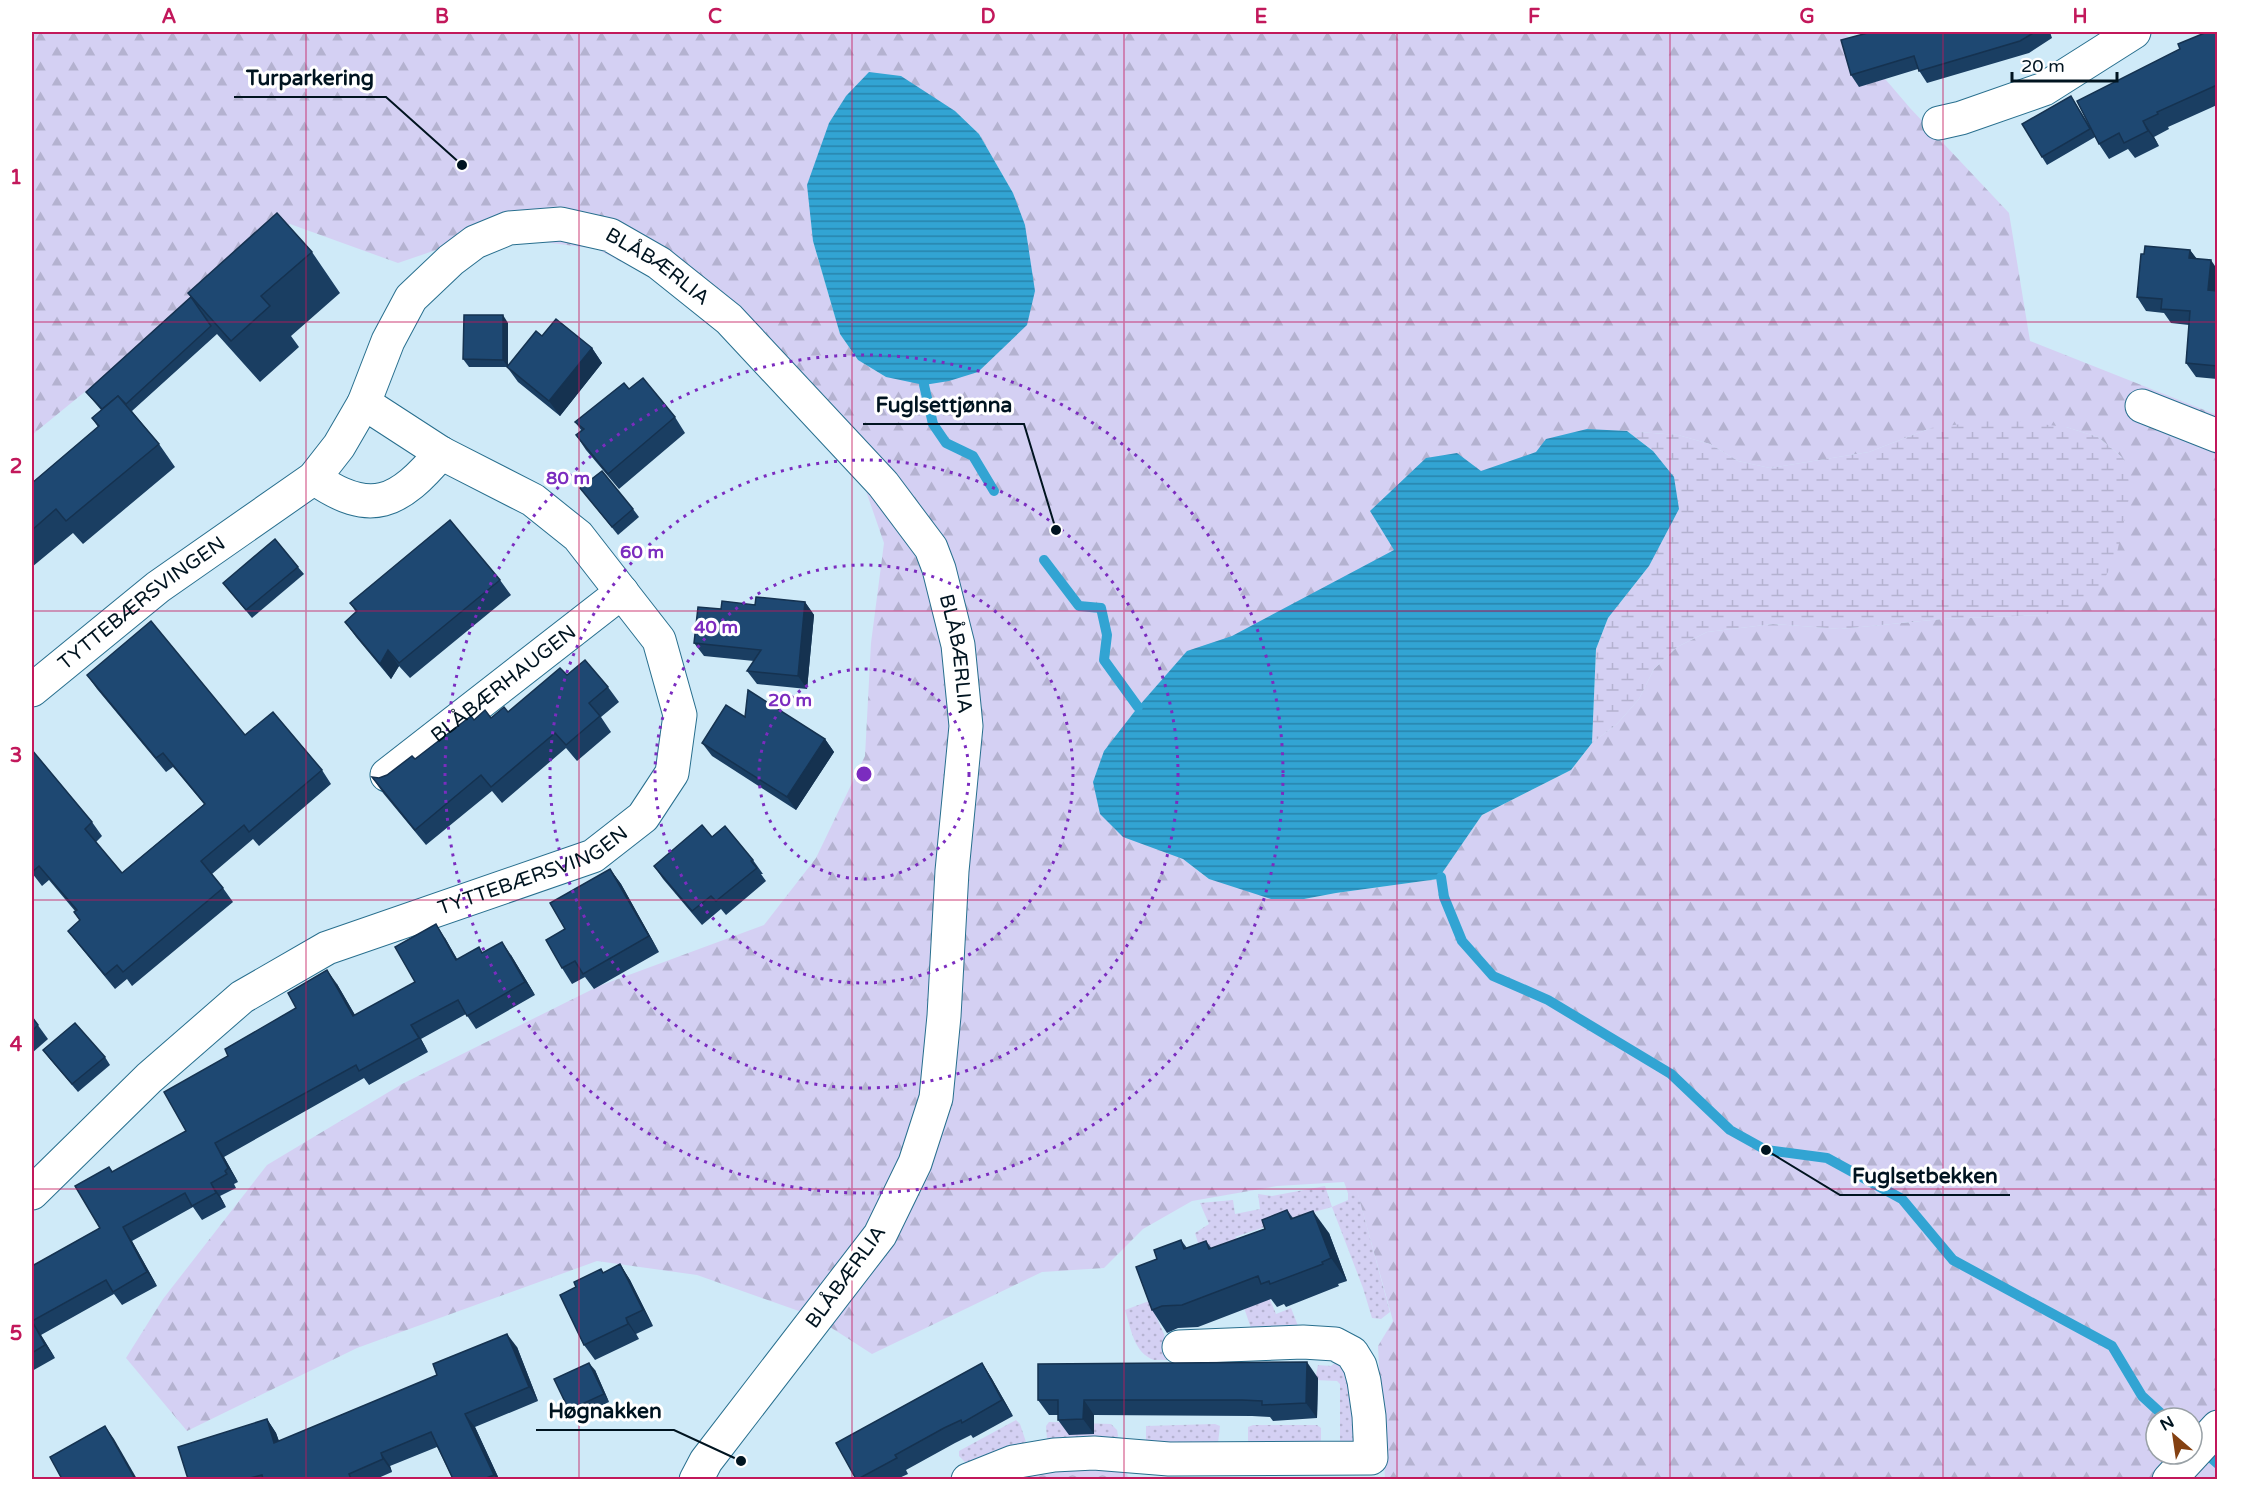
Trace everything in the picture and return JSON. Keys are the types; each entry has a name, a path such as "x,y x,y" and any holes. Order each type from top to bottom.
{"street":[{"path":"1940,123 2044,89 2134,32"},
{"name":"BLÅBÆRLIA","path":"364,404 388,341 411,298 450,260 475,242 509,228 561,224 610,235 659,263 729,319 883,484 931,548 939,568 958,645 966,726 952,872 944,1016 936,1098 915,1163 880,1235 706,1461 696,1479"},
{"name":"TYTTEBÆRSVINGEN","path":"32,690 158,587 314,478 339,446 364,404 441,453 533,500 578,536 660,640 680,715 672,773 643,817 593,856 327,948 242,997 149,1078 32,1193"},
{"path":"2142,406 2217,436"},
{"path":"314,478 334,492 361,501 393,497 419,478 441,453"},
{"name":"BLÅBÆRHAUGEN","path":"387,775 622,592"},
{"path":"968,1479 1013,1462 1054,1455 1094,1453 1158,1469 1371,1458 1369,1416 1364,1381 1360,1366 1352,1353 1335,1344 1303,1342 1179,1347"},
{"path":"2169,1479 2217,1427"}],"green space":[{"path":"32,32 1842,32 1851,39 1910,108 2009,213 2030,341 2217,415 2217,1479 1385,1479 1378,1346 1393,1321 1357,1191 1348,1193 1344,1182 1277,1186 1192,1201 1143,1229 1104,1268 1042,1272 872,1354 813,1316 697,1275 597,1261 357,1348 187,1431 126,1358 163,1299 267,1165 402,1084 599,986 764,925 816,858 865,756 871,643 884,543 858,468 735,322 597,249 483,234 398,263 290,224 32,435","holes":["955,111 979,134 1013,193 886,377 858,360 840,334 813,241","2066,427 2098,437 2124,459 2042,615 1942,619 1840,629 1773,624 1707,632 1677,647 1654,669 1639,699 1617,724 1592,743 1571,770 1482,815 1438,879 1304,899 1209,879 1183,859 1125,725 1138,707 1627,431 1678,435 1710,444 1738,461 1770,468 1869,452 1931,428"]},
{"path":"2000,419 2066,427 2098,437 2124,459 2131,490 2116,557 2100,587 2074,608 2042,615 1942,619 1840,629 1773,624 1707,632 1677,647 1654,669 1639,699 1617,724 1592,743 1596,649 1608,618 1649,566 1653,451 1627,431 1678,435 1710,444 1738,461 1770,468 1869,452 1931,428"},
{"path":"1325,1186 1332,1207 1235,1237 1249,1248 1276,1314 1291,1308 1302,1336 1252,1331 1242,1302 1199,1246 1195,1233 1209,1224 1200,1203 1233,1200 1235,1214 1260,1209 1258,1194 1272,1196"},
{"path":"1357,1190 1390,1312 1381,1319 1372,1318 1332,1207 1348,1200 1348,1193"},
{"path":"1149,1301 1164,1334 1168,1356 1328,1351 1352,1372 1354,1444 1340,1443 1340,1384 1337,1381 1315,1380 1318,1365 1331,1366 1336,1362 1323,1357 1154,1360 1147,1357 1138,1346 1125,1310"},
{"path":"1016,1420 1020,1424 1026,1442 967,1464 959,1456 959,1451"},
{"path":"1049,1422 1111,1424 1117,1430 1118,1436 1116,1439 1051,1441 1047,1439 1046,1426"},
{"path":"1215,1424 1220,1426 1218,1443 1165,1444 1146,1441 1146,1426"},
{"path":"1253,1425 1317,1425 1321,1428 1321,1440 1319,1443 1248,1443 1248,1427"},
{"path":"1090,1467 1127,1471 1128,1480 1005,1480"}],"water":[{"path":"869,72 901,76 955,111 979,134 1013,193 1025,225 1035,291 1027,325 978,372 949,381 924,385 886,377 858,360 840,334 813,241 807,185 829,123 846,96"},
{"path":"1587,429 1627,431 1653,451 1674,477 1679,509 1649,566 1608,618 1596,649 1592,743 1571,770 1482,815 1438,879 1304,899 1271,899 1209,879 1183,859 1123,837 1100,814 1093,782 1104,751 1138,707 1187,651 1232,636 1394,550 1370,511 1426,458 1457,453 1481,471 1536,452 1546,439"}],"building":[{"path":"1871,32 2035,32 2020,41 1919,71 1914,56 1851,75 1841,40"},
{"path":"2207,32 2217,32 2217,85 2157,112 2158,114 2143,121 2148,131 2124,143 2119,133 2099,144 2077,101 2180,49 2178,44"},
{"path":"2071,96 2090,129 2042,157 2022,124"},
{"path":"277,213 312,252 261,296 270,306 231,341 188,293"},
{"path":"2145,246 2190,250 2189,258 2211,260 2208,290 2217,291 2217,366 2186,363 2190,311 2161,309 2162,299 2137,297 2141,254 2144,254"},
{"path":"191,297 211,326 126,404 118,396 102,409 86,392"},
{"path":"464,315 503,315 503,360 463,359"},
{"path":"556,319 592,348 549,401 507,367 536,331 542,336"},
{"path":"643,378 675,417 608,474 576,435 584,429 575,422 624,383 629,389"},
{"path":"118,396 159,444 66,521 56,509 32,530 32,483 99,426 92,418"},
{"path":"602,471 633,509 612,527 580,488"},
{"path":"450,520 500,580 399,663 388,650 380,664 345,622 357,611 350,603"},
{"path":"275,539 298,567 246,610 223,583"},
{"path":"756,597 805,602 798,676 747,671 761,650 694,643 698,607 721,609 722,601 755,605"},
{"path":"151,621 245,735 273,712 322,770 249,832 244,825 201,861 223,888 123,972 117,965 105,975 68,931 80,920 74,912 77,910 39,866 32,872 32,750 92,822 85,829 122,873 205,804 163,753 156,758 87,675"},
{"path":"585,660 608,687 589,703 600,716 566,745 555,733 491,787 481,775 415,830 372,777 379,778 387,775 412,756 415,759 471,716 474,720 485,710 491,718 504,707 508,712 560,668 567,675"},
{"path":"748,690 825,739 787,797 702,743 726,705 745,717"},
{"path":"702,825 712,837 725,826 757,868 716,901 711,896 692,911 654,866"},
{"path":"610,869 649,936 583,974 575,961 562,968 546,940 565,929 550,903"},
{"path":"436,924 456,960 479,947 482,953 502,942 525,982 467,1016 458,1000 411,1025 419,1038 359,1071 356,1065 215,1143 228,1168 225,1171 227,1174 211,1183 216,1193 192,1206 185,1193 123,1227 147,1272 113,1292 106,1280 32,1321 32,1266 100,1228 75,1186 109,1167 112,1172 186,1131 164,1092 228,1056 225,1049 296,1008 288,993 327,970 353,1016 415,982 395,947"},
{"path":"32,1017 38,1025 32,1031"},
{"path":"75,1023 105,1057 72,1084 43,1050"},
{"path":"1287,1210 1291,1219 1313,1211 1331,1258 1322,1262 1323,1264 1270,1284 1269,1281 1261,1284 1258,1276 1182,1305 1162,1306 1152,1310 1136,1267 1157,1259 1154,1250 1181,1240 1184,1249 1206,1241 1209,1249 1265,1229 1262,1220"},
{"path":"620,1264 643,1310 626,1318 628,1324 584,1345 560,1295 576,1287 574,1282 601,1269 603,1273"},
{"path":"32,1321 45,1345 32,1353"},
{"path":"507,1334 529,1387 465,1414 494,1475 484,1479 453,1479 431,1432 381,1453 383,1459 349,1474 351,1479 263,1479 262,1475 246,1479 188,1479 178,1447 267,1419 274,1443 437,1375 433,1364"},
{"path":"1307,1362 1306,1403 1262,1405 1262,1401 1242,1400 1084,1400 1083,1419 1058,1420 1058,1400 1038,1400 1038,1364"},
{"path":"589,1363 604,1394 569,1410 554,1379"},
{"path":"982,1363 1002,1400 962,1423 961,1420 944,1428 895,1455 897,1458 856,1479 836,1443"},
{"path":"105,1426 135,1479 62,1479 50,1457"}],"waterway":[{"path":"924,385 933,424 946,443 973,456 994,491"},
{"path":"1044,560 1079,606 1101,608 1107,635 1104,660 1138,707"},
{"path":"1441,877 1444,897 1462,941 1493,976 1548,1000 1671,1074 1730,1130 1766,1150 1827,1158 1902,1199 1953,1260 2112,1346 2142,1396 2153,1406"},
{"path":"2204,1452 2218,1464"}],"place":[{"name":"Turparkering","path":"462,165"},
{"name":"Fuglsettjønna","path":"1056,530"},
{"name":"Fuglsetbekken","path":"1766,1150"},
{"name":"Høgnakken","path":"741,1461"}]}
